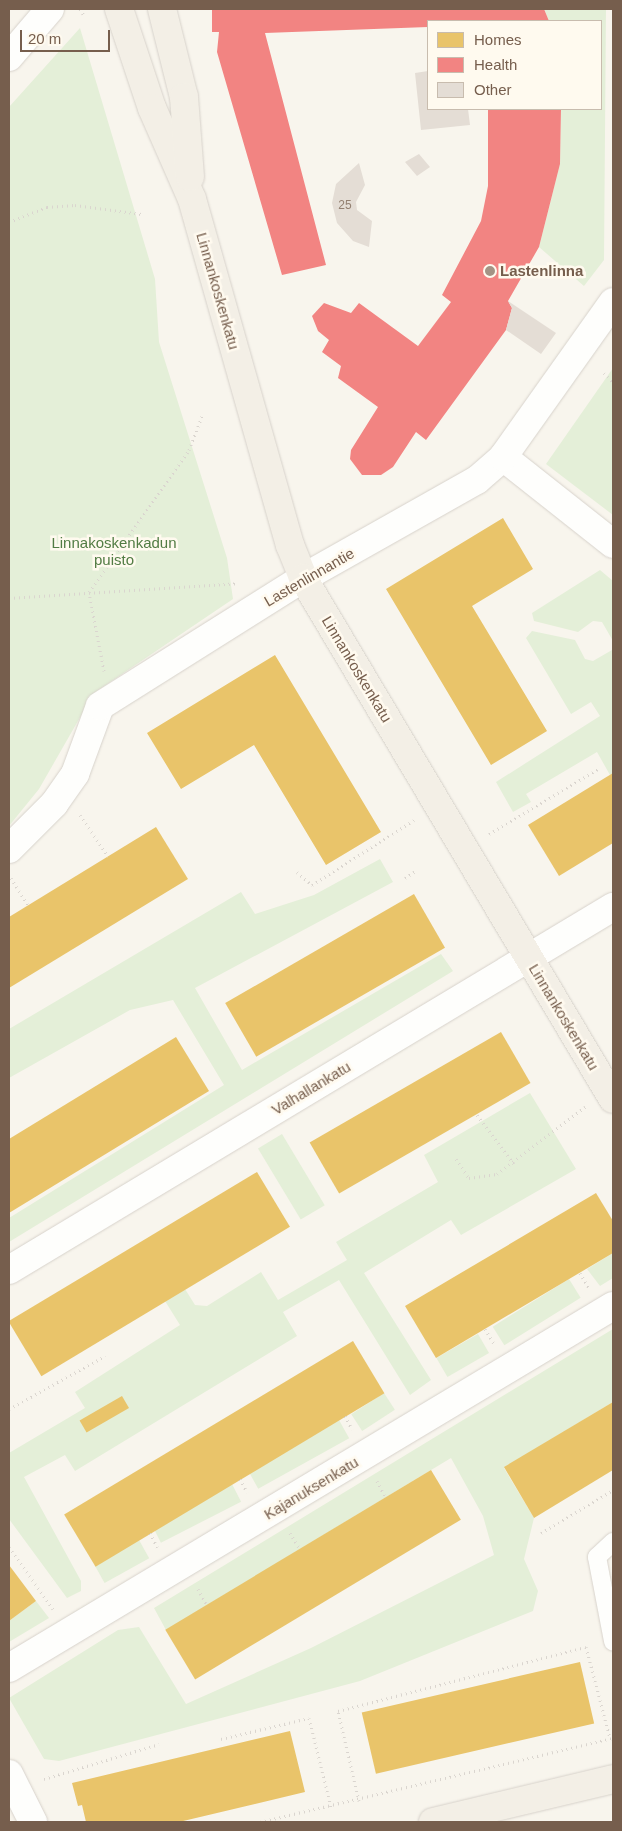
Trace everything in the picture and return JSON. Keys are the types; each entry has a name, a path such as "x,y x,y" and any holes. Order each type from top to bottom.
{"main road":[{"name":"Linnankoskenkatu","path":"119,9 152,108 192,199 290,546 303,578 611,1096"},
{"name":"Linnankoskenkatu","path":"162,9 184,97 192,199"},
{"path":"433,1822 613,1779"}],"street":[{"path":"9,57 50,9"},
{"name":"Lastenlinnantie","path":"9,849 54,804 75,774 100,706 121,689 303,578 477,480 504,457 613,302"},
{"path":"504,457 613,544"},
{"name":"Valhallankatu","path":"9,1270 613,907"},
{"name":"Kajanuksenkatu","path":"9,1668 603,1301"},
{"path":"9,1774 33,1822"}],"lane":[{"path":"613,1542 597,1557 613,1641"}],"path":[{"path":"80,9 85,17"},
{"path":"9,222 47,207 75,205 141,214"},
{"path":"604,373 613,382"},
{"path":"121,689 104,671 89,592 189,450 203,414"},
{"path":"9,598 247,582"},
{"path":"465,849 598,769"},
{"path":"297,872 312,885 439,806"},
{"path":"79,814 108,856"},
{"path":"405,878 417,870"},
{"path":"9,876 28,905"},
{"path":"456,1159 469,1178 497,1174 514,1164 566,1120 611,1096"},
{"path":"477,1115 514,1164"},
{"path":"580,1273 603,1301"},
{"path":"486,1329 499,1352"},
{"path":"9,1409 105,1356"},
{"path":"541,1533 613,1490"},
{"path":"9,1547 56,1612"},
{"path":"195,1584 207,1605"},
{"path":"260,1822 331,1808 359,1801 611,1738 586,1647 338,1712 359,1801"},
{"path":"221,1739 309,1718 331,1808"},
{"path":"41,1780 159,1744"}],"green space":[{"path":"544,9 606,9 604,260 584,286 539,247 560,164 561,110 602,110 602,20 549,20"},
{"name":"Linnakoskenkadun puisto","path":"80,28 155,279 159,342 227,558 233,599 94,693 39,789 9,826 9,107"},
{"path":"613,368 613,515 546,464"},
{"path":"600,570 613,581 613,641 602,622 593,621 578,632 534,621 532,613"},
{"path":"532,631 575,640 585,659 593,661 612,650 613,643 613,773 610,775 597,752 526,794 531,802 513,812 496,782 600,716 591,702 571,714 526,638"},
{"path":"380,859 393,882 195,988 242,1070 441,954 453,971 9,1242 9,1218 224,1085 173,1000 130,1010 9,1078 9,1029 241,892 255,914 314,895"},
{"path":"530,1093 576,1169 461,1235 451,1220 364,1273 431,1380 410,1395 339,1280 283,1312 297,1336 75,1471 65,1455 24,1477 81,1581 81,1591 67,1598 9,1519 9,1453 85,1408 75,1392 180,1325 165,1301 185,1289 195,1305 207,1306 261,1272 278,1300 347,1260 336,1242 438,1182 424,1155"},
{"path":"282,1134 325,1205 301,1220 258,1148"},
{"path":"613,1253 613,1278 600,1286 587,1269"},
{"path":"569,1279 581,1298 504,1345 493,1327"},
{"path":"613,1329 613,1402 504,1468 534,1518 524,1559 538,1591 533,1611 360,1681 59,1761 44,1759 9,1698 118,1630 139,1627 186,1704 311,1648 494,1555 483,1516 451,1458 166,1630 154,1608"},
{"path":"478,1334 489,1353 447,1377 436,1358"},
{"path":"384,1393 395,1410 362,1431 351,1414"},
{"path":"339,1420 349,1438 258,1489 248,1470"},
{"path":"232,1484 241,1502 161,1543 152,1525"},
{"path":"139,1540 149,1558 105,1583 94,1565"},
{"path":"36,1601 49,1618 9,1642 9,1621"}],"building: Homes":[{"path":"503,518 533,569 472,606 547,731 491,765 386,589"},
{"path":"275,655 381,832 326,865 254,745 181,789 147,733"},
{"path":"613,773 613,843 559,876 528,825"},
{"path":"156,827 188,879 9,988 9,917"},
{"path":"414,894 445,948 256,1057 225,1003"},
{"path":"501,1032 530,1083 339,1194 310,1142"},
{"path":"176,1037 209,1091 9,1213 9,1139"},
{"path":"257,1172 290,1227 41,1376 9,1321"},
{"path":"596,1193 613,1221 613,1253 436,1358 405,1306"},
{"path":"353,1341 384,1393 96,1567 64,1515"},
{"path":"122,1396 129,1408 87,1433 80,1420"},
{"path":"613,1402 613,1470 534,1518 504,1467"},
{"path":"431,1470 461,1520 195,1679 165,1630"},
{"path":"9,1565 36,1601 9,1621"},
{"path":"580,1662 594,1723 376,1774 362,1712"},
{"path":"290,1731 305,1792 179,1822 86,1822 82,1805 78,1806 72,1783"}],"building: Health":[{"path":"212,9 544,9 549,20 427,20 427,27 265,33 326,265 282,275 217,52 219,32 212,32"},
{"name":"Lastenlinna","path":"488,110 561,110 560,164 539,247 508,301 512,308 506,330 426,440 416,432 393,467 381,475 362,475 350,459 351,450 378,407 338,378 341,366 322,352 329,340 318,331 312,316 324,303 351,313 359,303 418,346 451,302 442,295 481,221 488,186"}],"building: Other":[{"path":"427,71 427,110 468,110 470,125 421,130 415,73"},
{"path":"419,154 430,167 417,176 405,162"},
{"path":"359,163 365,185 356,202 357,210 372,221 369,247 353,241 337,223 332,203 336,184"},
{"path":"508,301 556,333 541,354 506,330 512,308"}],"place":[{"name":"Lastenlinna","path":"490,271"}]}
